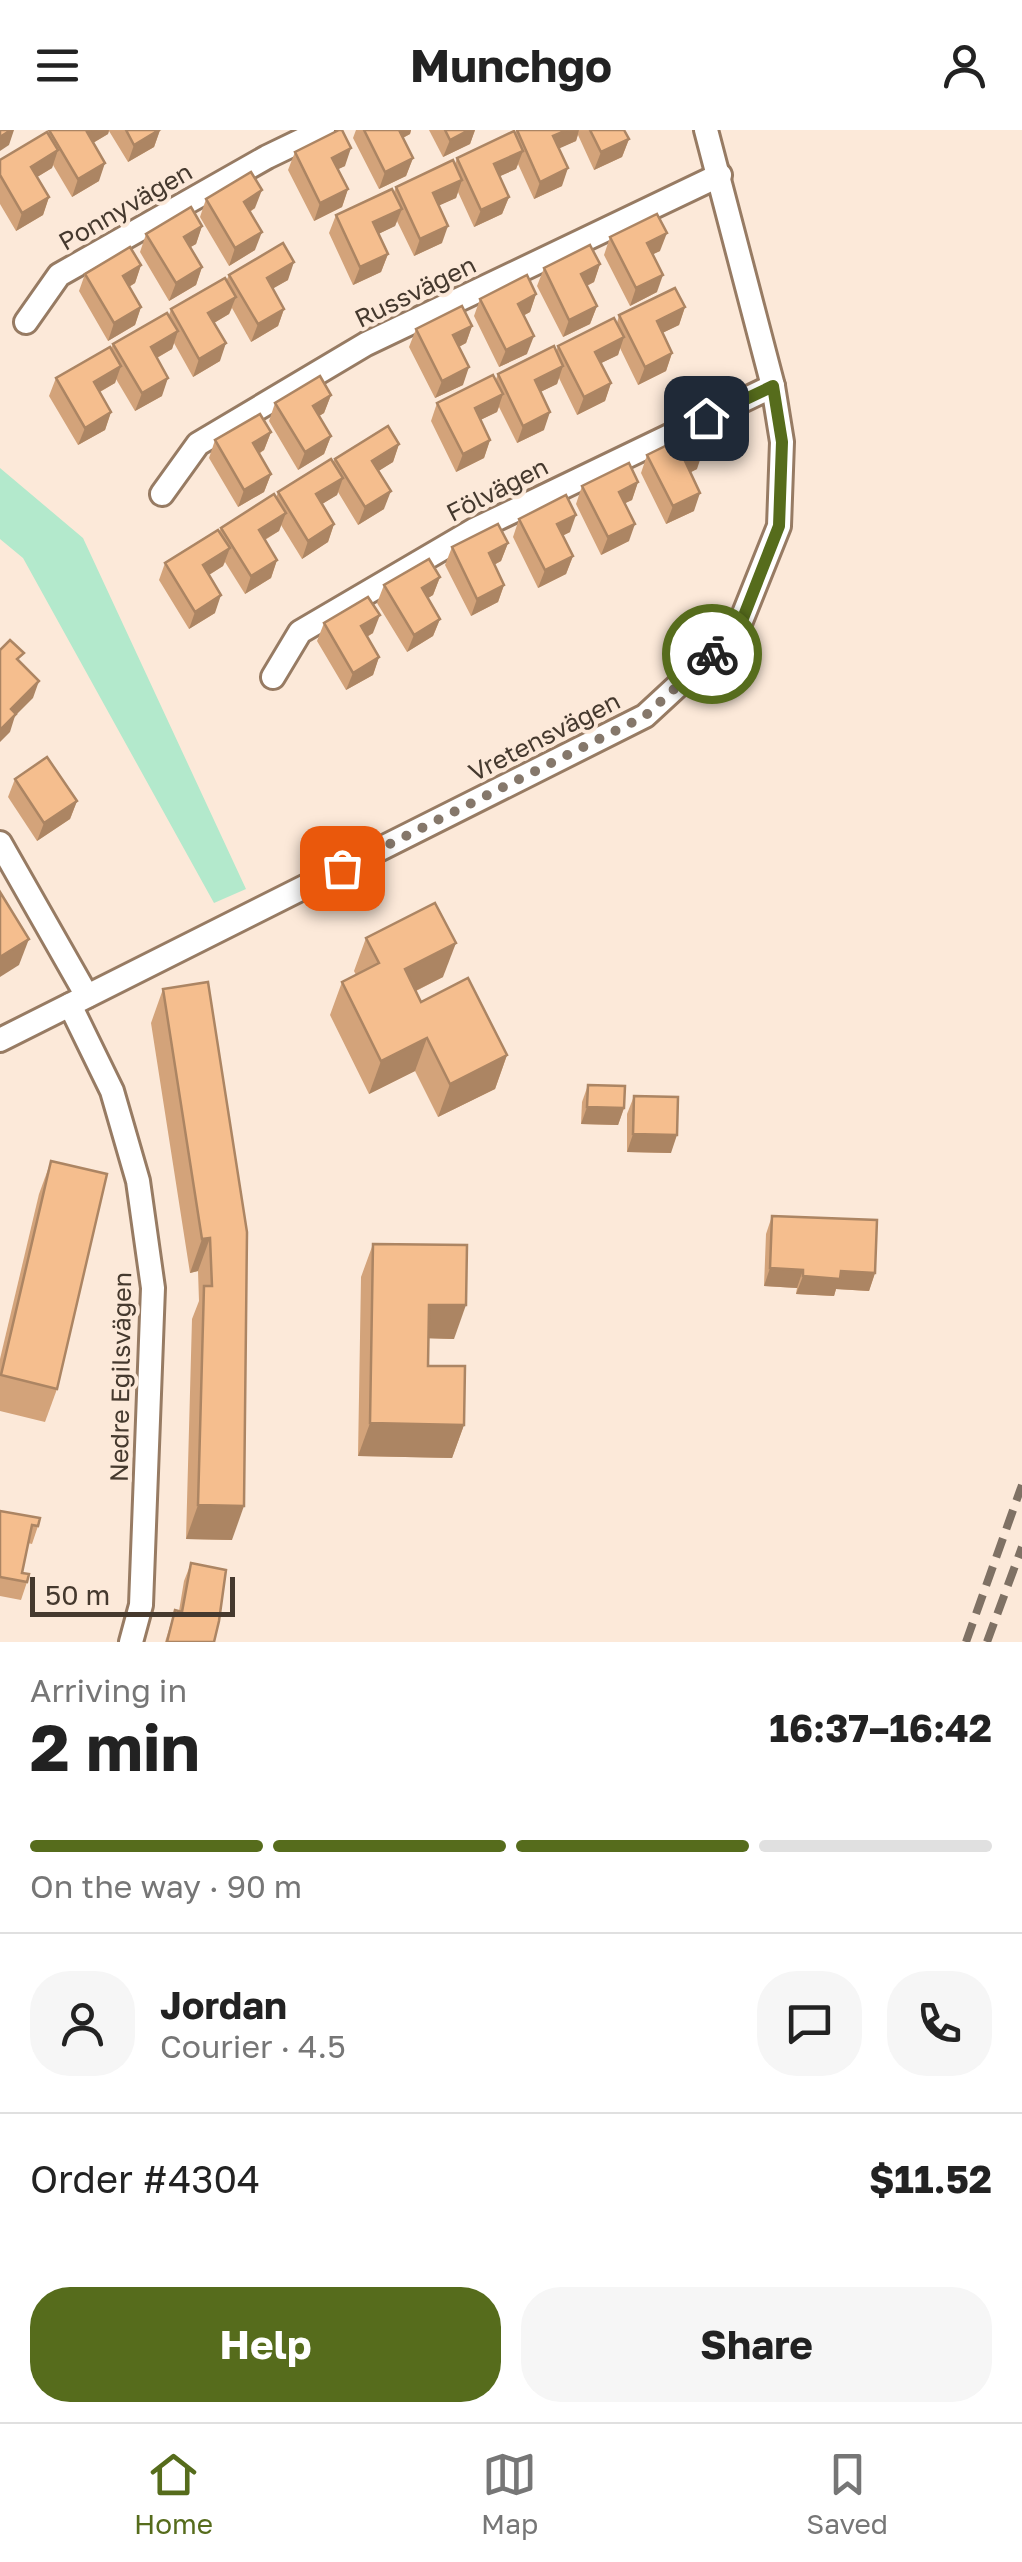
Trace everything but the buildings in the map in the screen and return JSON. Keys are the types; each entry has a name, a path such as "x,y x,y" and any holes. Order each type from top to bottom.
{"street":[{"name":"Ponnyvägen","path":"26,322 59,275 268,156 322,130"},
{"name":"Vretensvägen","path":"0,1040 645,716 738,631 779,526 782,442 773,386 706,130"},
{"name":"Russvägen","path":"162,494 198,444 366,344 720,175"},
{"name":"Fölvägen","path":"273,676 300,632 474,530 773,386"},
{"name":"Nedre Egilsvägen","path":"0,842 79,1000 112,1091 138,1181 153,1288 141,1605 131,1642"}],"green space":[{"path":"0,468 83,538 246,889 214,903 23,558 0,539"}],"railway":[{"path":"966,1642 1022,1485"},
{"path":"987,1642 1022,1547"}],"way so far":[{"path":"342,868 645,716 712,654"}],"route":[{"path":"706,418 773,386 782,442 779,526 738,631 712,654"}]}
